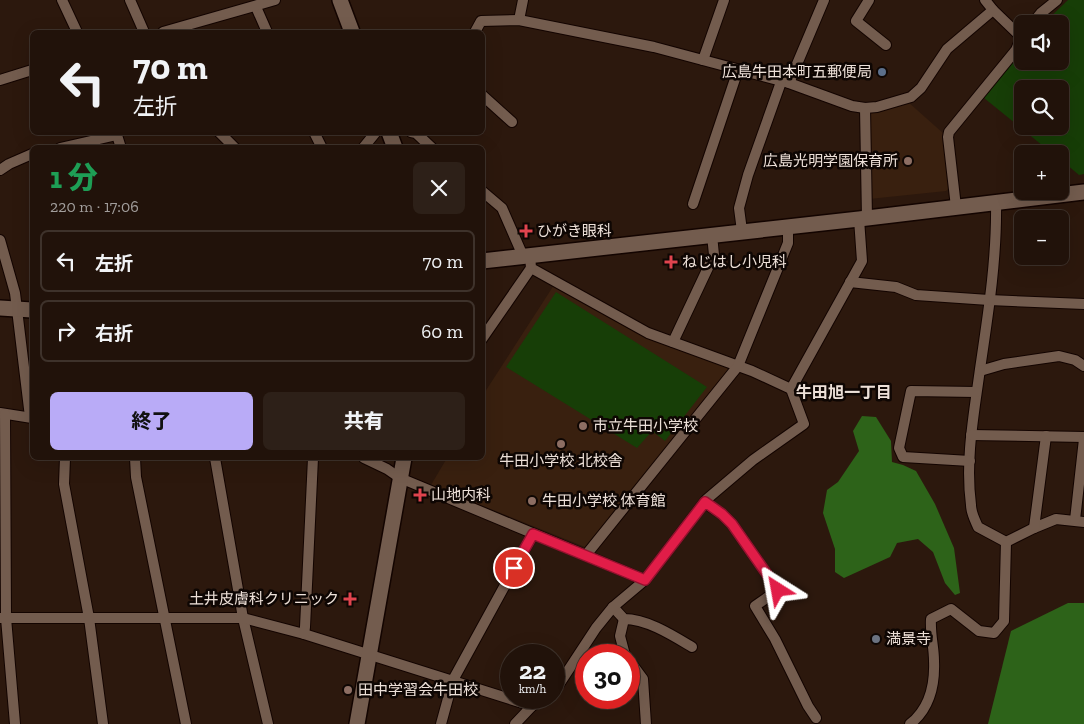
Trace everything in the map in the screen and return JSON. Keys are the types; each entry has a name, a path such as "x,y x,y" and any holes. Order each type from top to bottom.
{"street":[{"path":"62,0 76,30"},
{"path":"130,0 143,30"},
{"path":"170,30 275,0"},
{"path":"340,0 351,30"},
{"path":"519,20 523,0"},
{"path":"703,60 724,0"},
{"path":"742,231 739,208 748,175 785,82 824,0"},
{"path":"869,0 856,21 886,45"},
{"path":"985,0 1014,29"},
{"path":"1039,15 1056,0"},
{"path":"256,7 266,30"},
{"path":"476,30 481,21 519,20 654,47 785,82 852,106 865,108 911,97 921,88 947,49 993,10"},
{"path":"956,207 949,132 1014,52"},
{"path":"693,204 738,70"},
{"path":"0,80 30,71"},
{"path":"485,98 512,122"},
{"path":"791,389 862,261 865,108"},
{"path":"74,145 113,135"},
{"path":"222,135 232,145"},
{"path":"365,145 374,135"},
{"path":"418,135 429,145"},
{"path":"0,170 25,155 30,154"},
{"path":"485,261 528,260 742,231 863,219 1084,192"},
{"path":"485,194 502,208 528,260 648,333 738,366 791,389 804,424 753,460 705,502 645,580 613,607 596,628 565,675"},
{"path":"996,203 996,231 989,300 971,435 971,507 978,527 1006,542"},
{"path":"586,555 738,366 788,243 788,226"},
{"path":"674,342 714,255 712,235"},
{"path":"0,240 15,293 30,409"},
{"path":"485,334 528,260"},
{"path":"850,282 896,287 916,295 1084,304"},
{"path":"0,308 30,310"},
{"path":"980,371 1004,364 1059,356 1075,360 1084,366"},
{"path":"970,461 903,457 899,448 911,391 976,392"},
{"path":"15,724 3,618 3,414 30,417"},
{"path":"971,435 1084,438 1080,521 1056,519 1006,542"},
{"path":"1034,528 1046,436"},
{"path":"65,460 64,484 89,618 103,724"},
{"path":"135,460 136,477 186,724"},
{"path":"215,460 243,618 268,724"},
{"path":"304,634 313,460"},
{"path":"368,460 400,478 645,580"},
{"path":"357,724 404,460"},
{"path":"705,502 732,524 778,590 755,606 775,639 808,706 816,718"},
{"path":"441,724 453,680 533,534"},
{"path":"910,724 918,718 932,694 934,661 930,633 932,619 951,609 979,631 994,633 1004,621 1006,542"},
{"path":"613,607 624,619 630,619 666,631 692,647"},
{"path":"3,618 243,618 304,634 500,695"},
{"path":"622,644 620,636 624,619"},
{"path":"640,674 644,679 646,724"},
{"path":"515,724 529,709"}],"shaded area":[{"name":"広島光明学園保育所","path":"908,102 944,134 949,188 946,191 869,199 868,112"},
{"name":"市立牛田小学校","path":"554,285 727,366 728,373 585,547 431,485 446,460 485,460 485,392"}],"green space":[{"path":"1068,0 1084,0 1084,174 1079,175 1069,167 1069,145 1042,145 1030,135 1069,135 1069,80 1014,80 1014,122 984,98 1014,59 1014,70 1069,70 1069,15 1052,15"},
{"path":"556,292 707,387 665,441 652,431 637,448 506,367"},
{"path":"862,416 876,417 891,441 892,462 916,471 935,504 954,548 960,593 955,595 945,583 933,552 918,539 897,543 890,557 844,578 835,572 835,549 823,513 827,490 838,482 859,451 853,431"},
{"path":"1068,603 1084,603 1084,724 988,724 1011,631"}],"place":[{"name":"広島牛田本町五郵便局","path":"882,72"},
{"name":"広島光明学園保育所","path":"908,161"},
{"name":"ひがき眼科","path":"526,231"},
{"name":"ねじはし小児科","path":"671,262"},
{"name":"市立牛田小学校","path":"583,426"},
{"name":"牛田小学校 北校舎","path":"561,444"},
{"name":"山地内科","path":"420,495"},
{"name":"牛田小学校 体育館","path":"532,501"},
{"name":"土井皮膚科クリニック","path":"350,599"},
{"name":"満景寺","path":"876,639"},
{"name":"田中学習会牛田校","path":"348,690"}],"district":[{"name":"牛田旭一丁目","path":"844,392"}],"route":[{"path":"514,568 533,534 645,580 705,502 732,524 778,590"}]}
